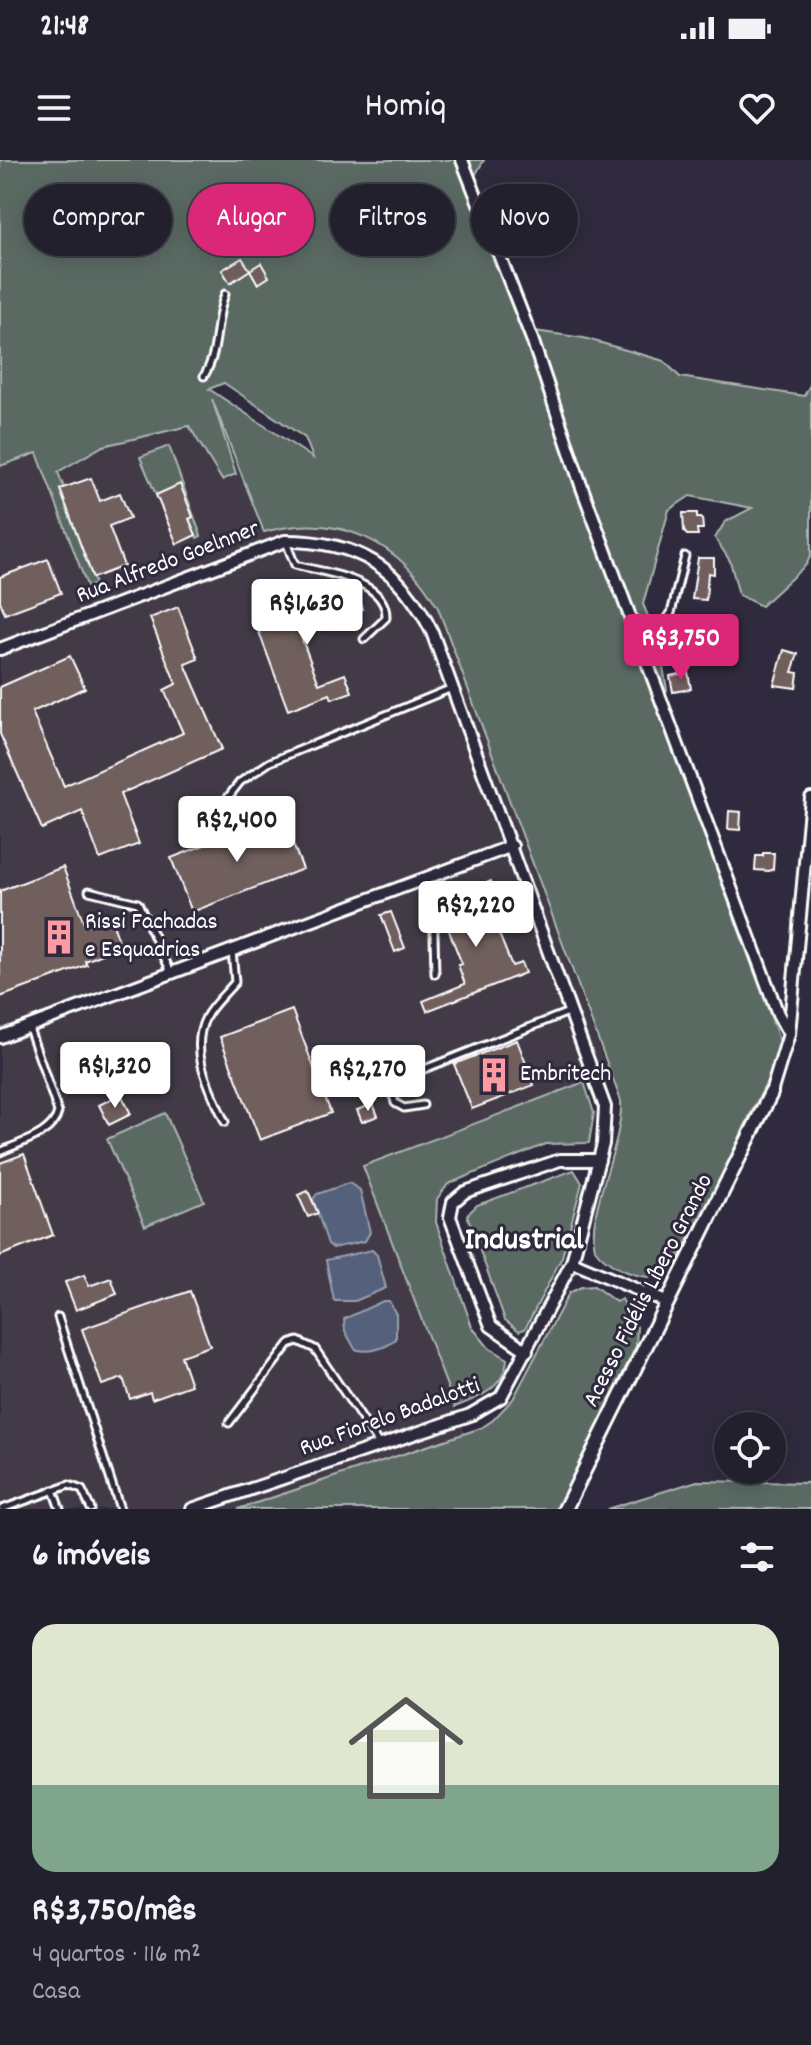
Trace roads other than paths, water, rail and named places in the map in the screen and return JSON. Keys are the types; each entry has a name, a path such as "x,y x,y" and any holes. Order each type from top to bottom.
{"street":[{"path":"462,160 778,1014 789,1034"},
{"name":"Rua Alfredo Goelnner","path":"0,649 285,541 318,541 348,548 394,577 421,610 512,846"},
{"path":"771,1093 789,1034 809,846 811,798"},
{"path":"0,1037 512,846"},
{"name":"Rua Fiorelo Badalotti","path":"192,1509 490,1406 501,1397 572,1262 599,1160 607,1121 605,1107 512,846"},
{"name":"Acesso Fidélis Líbero Grando","path":"565,1509 771,1093"},
{"path":"527,1351 491,1326 450,1217 453,1202 465,1192 560,1160 599,1160"},
{"path":"572,1262 666,1302"}],"lane":[{"path":"204,376 215,359 220,307 225,294"},
{"path":"285,541 295,565 351,577 383,604 386,618 364,639"},
{"path":"645,650 671,613 685,556"},
{"path":"222,805 240,782 270,762 453,688"},
{"path":"426,878 433,896 435,974"},
{"path":"89,891 138,903 171,973"},
{"path":"225,1122 204,1077 199,1040 206,1017 235,982 232,950"},
{"path":"423,1105 399,1107 391,1087 394,1081 572,1011"},
{"path":"0,1152 48,1130 56,1122 58,1112 28,1027"},
{"path":"58,1317 120,1509"},
{"path":"229,1423 289,1344 298,1341 315,1349 379,1445"},
{"path":"2,1509 69,1485 82,1490 91,1509"},
{"path":"53,1490 60,1509"}],"water":[{"path":"349,1183 360,1190 370,1232 365,1241 333,1248 328,1244 313,1199 317,1194"},
{"path":"372,1250 377,1255 386,1288 355,1301 334,1301 326,1260"},
{"path":"389,1301 396,1314 396,1339 377,1349 355,1349 345,1331 344,1319"}],"place":[{"name":"Rissi Fachadas e Esquadrias","path":"59,937"},
{"name":"Embritech","path":"494,1075"}],"district":[{"name":"Industrial","path":"524,1242"}]}
